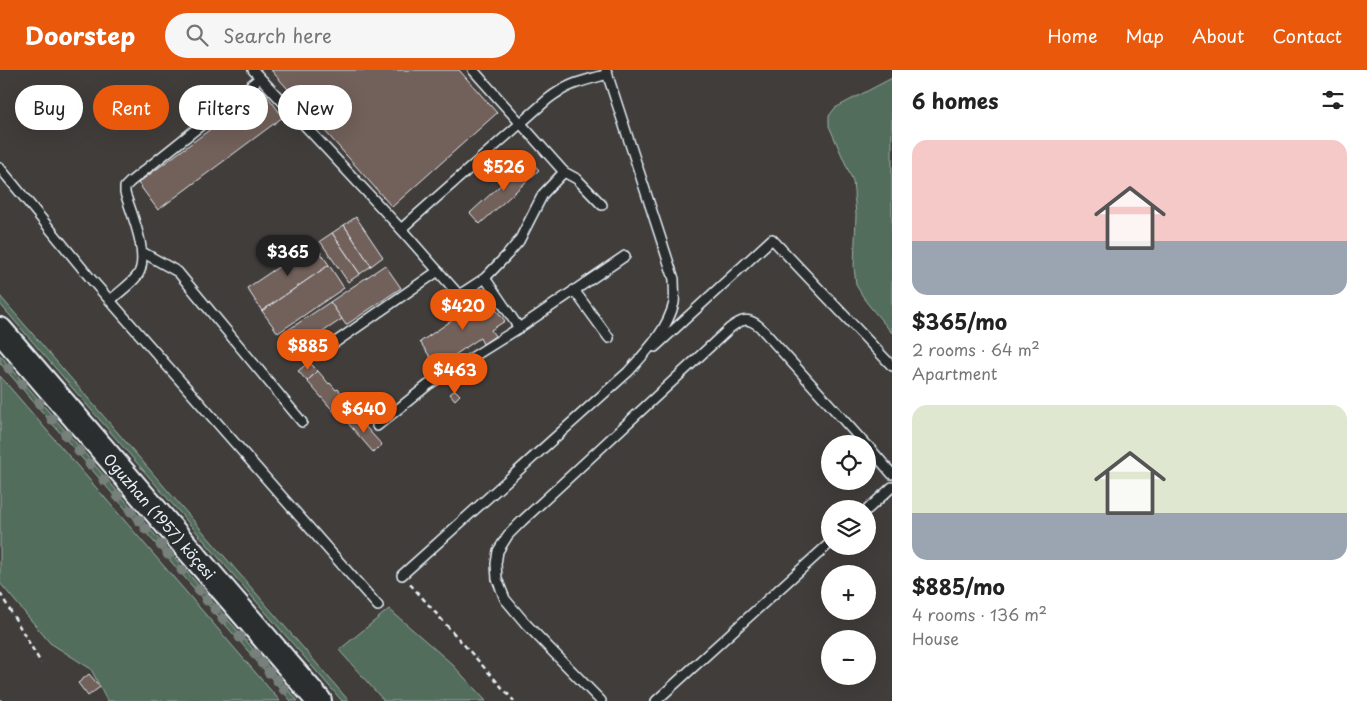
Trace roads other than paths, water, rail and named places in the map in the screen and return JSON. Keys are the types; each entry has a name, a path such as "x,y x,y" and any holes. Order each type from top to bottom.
{"main road":[{"name":"Oguzhan (1957) köçesi","path":"0,330 319,701"}],"lane":[{"path":"253,70 401,229 459,296 485,278 519,241 543,194 564,172"},
{"path":"473,70 564,172 577,179 602,205"},
{"path":"401,229 562,88 607,72 674,279 674,302 667,321 652,346 628,372"},
{"path":"111,300 138,275 142,266 142,252 125,193 125,187 260,78"},
{"path":"0,168 91,279 378,606"},
{"path":"402,575 628,372 772,239 892,366"},
{"path":"142,252 178,272 302,422"},
{"path":"377,426 428,385 519,328 625,256"},
{"path":"317,356 438,271"},
{"path":"485,278 519,328"},
{"path":"574,290 608,338"},
{"path":"601,701 505,599 497,579 496,564 498,551 508,535 730,328 743,320 754,322 760,327 857,435"},
{"path":"876,456 892,474"},
{"path":"876,502 892,487"},
{"path":"656,701 821,551"}]}
